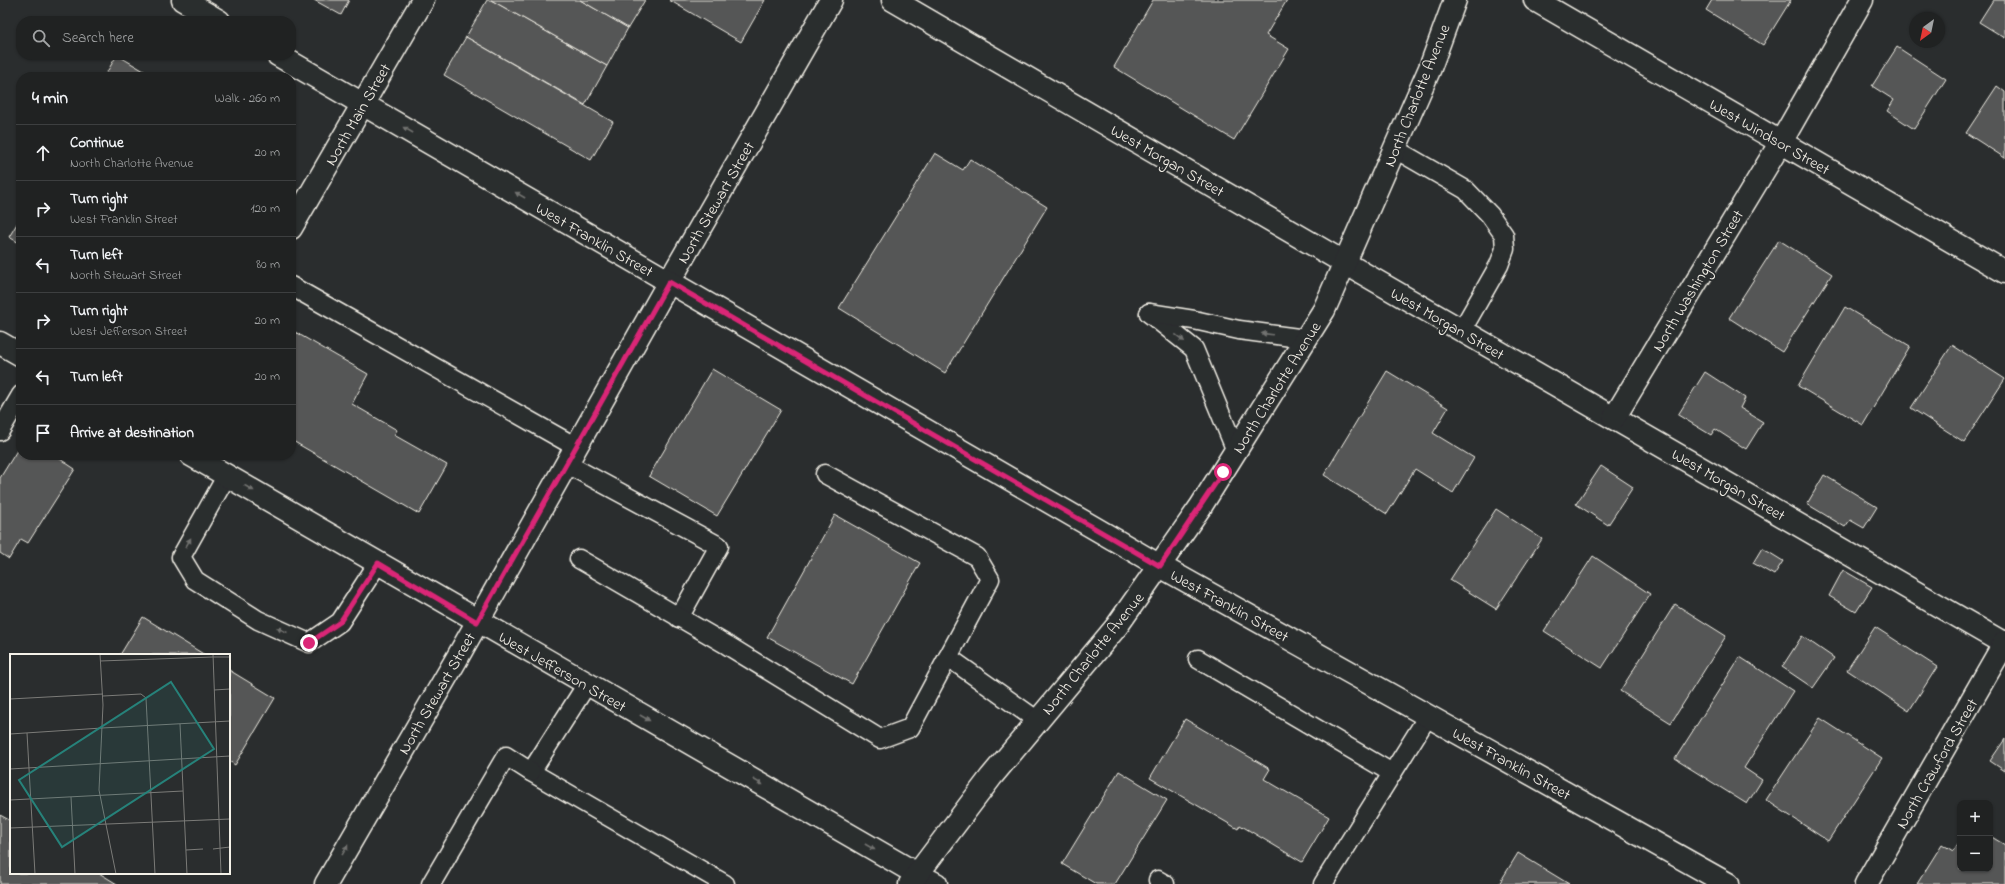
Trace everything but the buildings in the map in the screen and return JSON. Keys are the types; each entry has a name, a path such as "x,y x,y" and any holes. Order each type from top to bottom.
{"street":[{"path":"183,0 210,16"},
{"name":"North Main Street","path":"296,219 423,0"},
{"name":"North Stewart Street","path":"326,884 831,0"},
{"name":"West Morgan Street","path":"893,0 1345,264 2005,643"},
{"name":"North Charlotte Avenue","path":"914,879 991,777 1117,626 1201,506 1324,310 1430,68 1455,0"},
{"name":"West Windsor Street","path":"1535,0 2005,272"},
{"name":"North Washington Street","path":"1614,418 1781,142 1862,0"},
{"name":"West Franklin Street","path":"287,60 1160,566 1728,884"},
{"path":"0,343 16,352"},
{"name":"West Jefferson Street","path":"200,460 477,622 587,684 914,879 936,884"},
{"name":"North Crawford Street","path":"1866,884 2005,643"}],"lane":[{"path":"1395,148 1466,190 1490,215 1504,235 1505,249 1499,265 1462,330"},
{"path":"296,289 719,546 679,618"},
{"path":"1236,451 1194,349 1149,313 1194,320 1239,330 1306,339"},
{"path":"0,431 16,404"},
{"path":"579,559 880,739 910,728 990,579 977,557 825,474"},
{"path":"227,476 180,556 195,580 258,620 309,643 340,622 378,563"},
{"path":"948,657 1038,721"},
{"path":"1198,659 1392,773"},
{"path":"531,772 587,684"},
{"path":"1323,884 1428,716"},
{"path":"431,884 506,756 725,884"}],"route":[{"path":"309,643 340,622 378,563 477,622 669,282 1160,566 1223,472"}]}
